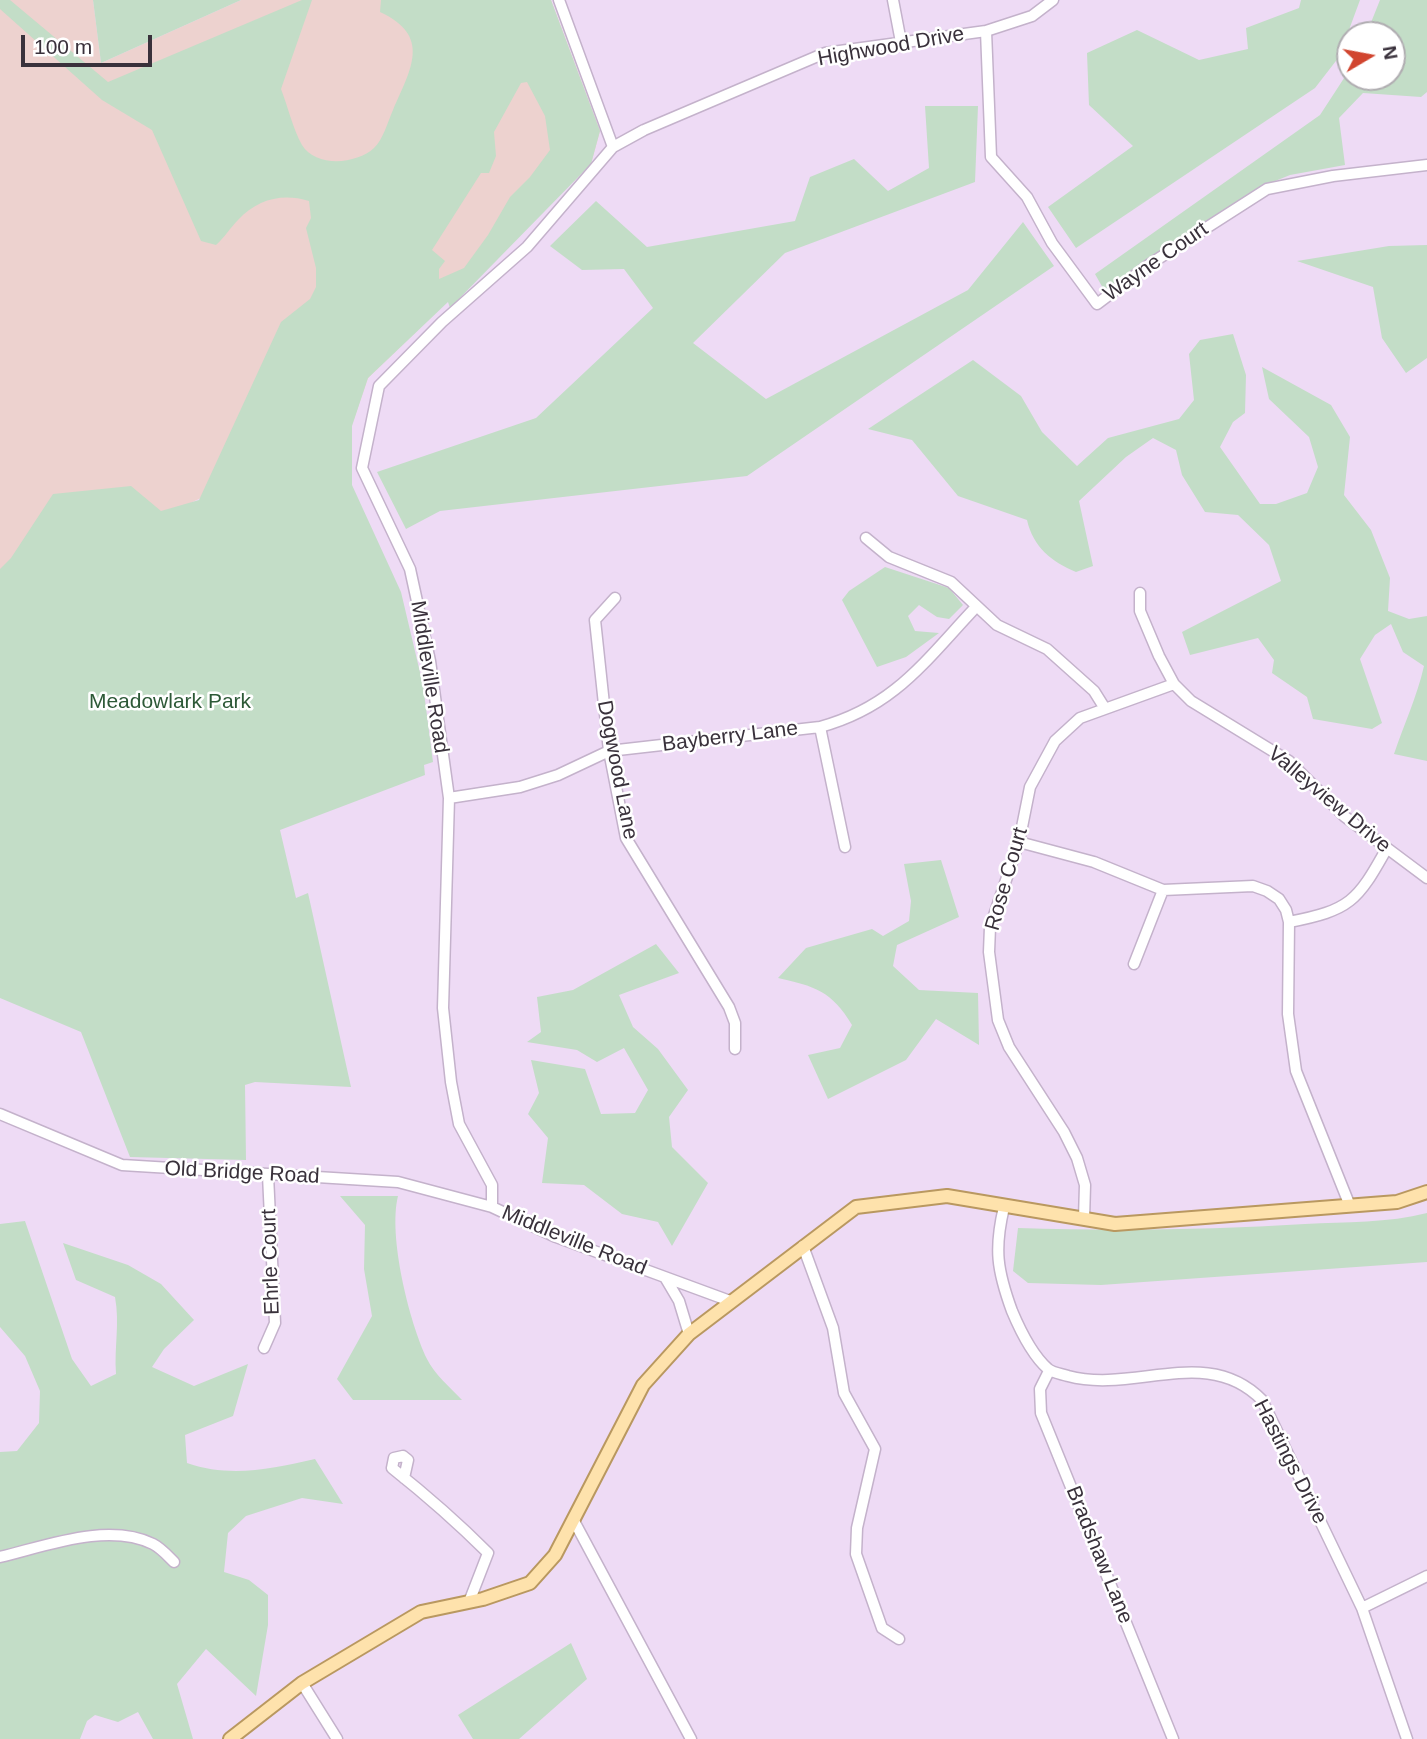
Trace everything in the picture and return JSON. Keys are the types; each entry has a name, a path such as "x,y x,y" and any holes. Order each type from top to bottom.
{"main road":[{"path":"230,1739 302,1683 421,1612 469,1602 530,1583 555,1555 643,1385 689,1334 856,1207 947,1196 1115,1224 1397,1202 1427,1192"}],"street":[{"path":"559,0 613,147"},
{"path":"893,0 901,42"},
{"name":"Highwood Drive","path":"613,147 643,130 825,53 986,31 1032,16 1053,0"},
{"name":"Wayne Court","path":"986,31 991,157 1027,197 1052,243 1097,304 1147,266 1267,189 1333,176 1427,165"},
{"name":"Middleville Road","path":"613,147 527,247 442,322 379,386 362,468 410,569 430,661 449,798 443,1008 451,1082 458,1124 492,1185 492,1207 555,1237 730,1301"},
{"path":"866,538 888,556 951,582 975,608 997,625 1047,649 1094,691 1104,708"},
{"name":"Valleyview Drive","path":"1140,593 1139,611 1174,684 1209,714 1289,761 1344,816 1427,878"},
{"name":"Dogwood Lane","path":"615,598 595,620 609,751 626,838 729,1007 735,1023 735,1049"},
{"name":"Bayberry Lane","path":"449,798 520,787 558,775 609,751 820,727 857,715 894,693 975,608"},
{"name":"Rose Court","path":"1084,1219 1084,1185 1077,1158 1064,1132 1009,1047 998,1020 989,952 990,927 1019,842 1030,787 1055,741 1080,719 1174,684"},
{"path":"820,727 845,847"},
{"path":"1019,842 1094,862 1163,890 1253,887 1267,891 1279,899 1289,922 1289,1014 1296,1071 1350,1206"},
{"path":"1289,922 1342,909 1366,886 1387,848"},
{"path":"1134,964 1163,890"},
{"name":"Old Bridge Road","path":"0,1114 122,1165 398,1182 492,1207"},
{"name":"Ehrle Court","path":"264,1348 275,1323 268,1175"},
{"path":"1004,1207 997,1237 1001,1279 1020,1332 1049,1371"},
{"path":"803,1246 833,1328 844,1393 875,1449 857,1528 856,1554 882,1628 899,1639"},
{"path":"666,1279 679,1301 689,1334"},
{"name":"Hastings Drive","path":"1049,1371 1079,1378 1106,1380 1195,1373 1223,1374 1246,1384 1262,1400 1362,1608 1407,1739"},
{"name":"Bradshaw Lane","path":"1049,1371 1041,1390 1041,1413 1173,1739"},
{"path":"404,1478 447,1512 488,1553 469,1602"},
{"path":"574,1521 691,1739"},
{"path":"0,1557 100,1536 130,1536 155,1545 174,1562"},
{"path":"1362,1608 1427,1576"},
{"path":"302,1683 337,1739"}],"shaded area":[{"path":"0,0 93,0 101,63 241,0 551,0 600,131 591,164 368,378 352,425 0,595"}],"green space":[{"name":"Meadowlark Park","path":"0,0 10,0 108,82 302,0 312,0 281,89 302,145 317,157 337,161 358,158 377,145 411,67 412,43 396,21 380,12 381,0 551,0 600,131 591,164 450,308 448,302 368,378 352,426 352,485 401,592 423,685 433,762 424,765 425,775 280,830 296,898 308,893 351,1087 255,1082 245,1085 246,1160 130,1157 81,1032 0,998 0,569 11,558 53,494 131,486 161,511 199,500 281,322 310,299 316,287 316,268 306,228 311,218 309,201 280,198 262,203 235,223 216,245 201,241 152,130 102,100 0,9","holes":["527,82 545,116 550,150 530,177 510,197 488,235 464,268 439,279 439,269 445,261 432,250 481,173 489,173 496,156 494,132 521,83"]},
{"path":"93,0 241,0 101,63"},
{"path":"1301,0 1360,0 1352,21 1336,21 1336,61 1315,88 1076,248 1048,207 1133,146 1089,105 1087,53 1137,30 1199,60 1248,49 1246,28 1299,8"},
{"path":"1380,0 1427,0 1427,92 1421,97 1363,93 1339,118 1345,165 1290,175 1258,188 1104,290 1095,274 1320,115 1336,90 1406,91 1406,21 1372,21"},
{"path":"925,106 978,106 975,182 785,253 693,343 766,399 968,290 1023,222 1054,266 747,476 440,511 406,529 377,472 536,418 653,308 624,269 582,270 550,246 596,201 647,247 795,221 810,177 854,159 888,191 929,168"},
{"path":"1427,245 1427,358 1406,373 1382,338 1373,287 1297,261 1389,246"},
{"path":"1233,334 1246,375 1245,413 1233,422 1220,447 1260,504 1276,504 1307,493 1318,467 1309,437 1269,399 1262,367 1331,405 1350,437 1344,495 1371,530 1390,578 1388,611 1409,619 1427,616 1427,761 1394,754 1424,666 1403,652 1391,624 1375,635 1360,659 1382,723 1372,729 1313,719 1307,697 1272,673 1274,660 1258,638 1190,655 1182,632 1281,581 1269,545 1238,515 1205,512 1182,475 1176,450 1153,438 1126,457 1079,501 1093,566 1076,572 1059,563 1039,546 1027,520 958,496 912,440 868,429 973,360 1021,396 1042,432 1077,466 1108,438 1179,419 1194,400 1189,354 1200,340"},
{"path":"885,567 949,588 963,605 949,619 937,617 919,605 908,616 915,631 939,633 906,657 877,667 842,600 849,591"},
{"path":"941,860 959,917 897,945 893,966 919,990 978,993 979,1045 936,1019 906,1060 828,1099 808,1055 840,1048 852,1025 829,997 812,987 778,978 806,948 872,929 883,936 909,921 911,901 904,864"},
{"path":"656,944 679,973 619,995 633,1027 658,1049 688,1090 669,1117 672,1147 708,1183 672,1246 658,1222 622,1214 584,1185 542,1183 548,1138 528,1114 539,1093 531,1060 585,1069 601,1114 635,1113 648,1090 624,1048 597,1062 577,1050 527,1042 541,1032 537,997 573,990"},
{"path":"340,1196 398,1196 398,1255 413,1323 430,1365 462,1400 353,1400 337,1379 372,1316 364,1269 365,1225"},
{"path":"1427,1213 1427,1262 1101,1285 1028,1283 1013,1271 1018,1228 1234,1228 1382,1220"},
{"path":"25,1221 72,1359 91,1386 116,1374 115,1297 76,1280 63,1243 128,1265 161,1284 194,1320 164,1349 152,1367 194,1386 248,1364 233,1416 185,1435 187,1463 203,1468 235,1471 267,1469 315,1459 343,1504 302,1498 246,1516 228,1533 224,1572 249,1580 268,1595 268,1625 256,1696 206,1649 177,1684 193,1739 153,1739 138,1712 118,1722 95,1715 87,1721 80,1739 0,1739 0,1452 17,1451 39,1423 40,1391 25,1356 0,1327 0,1224"},
{"path":"571,1643 587,1679 519,1739 473,1739 458,1715"}]}
